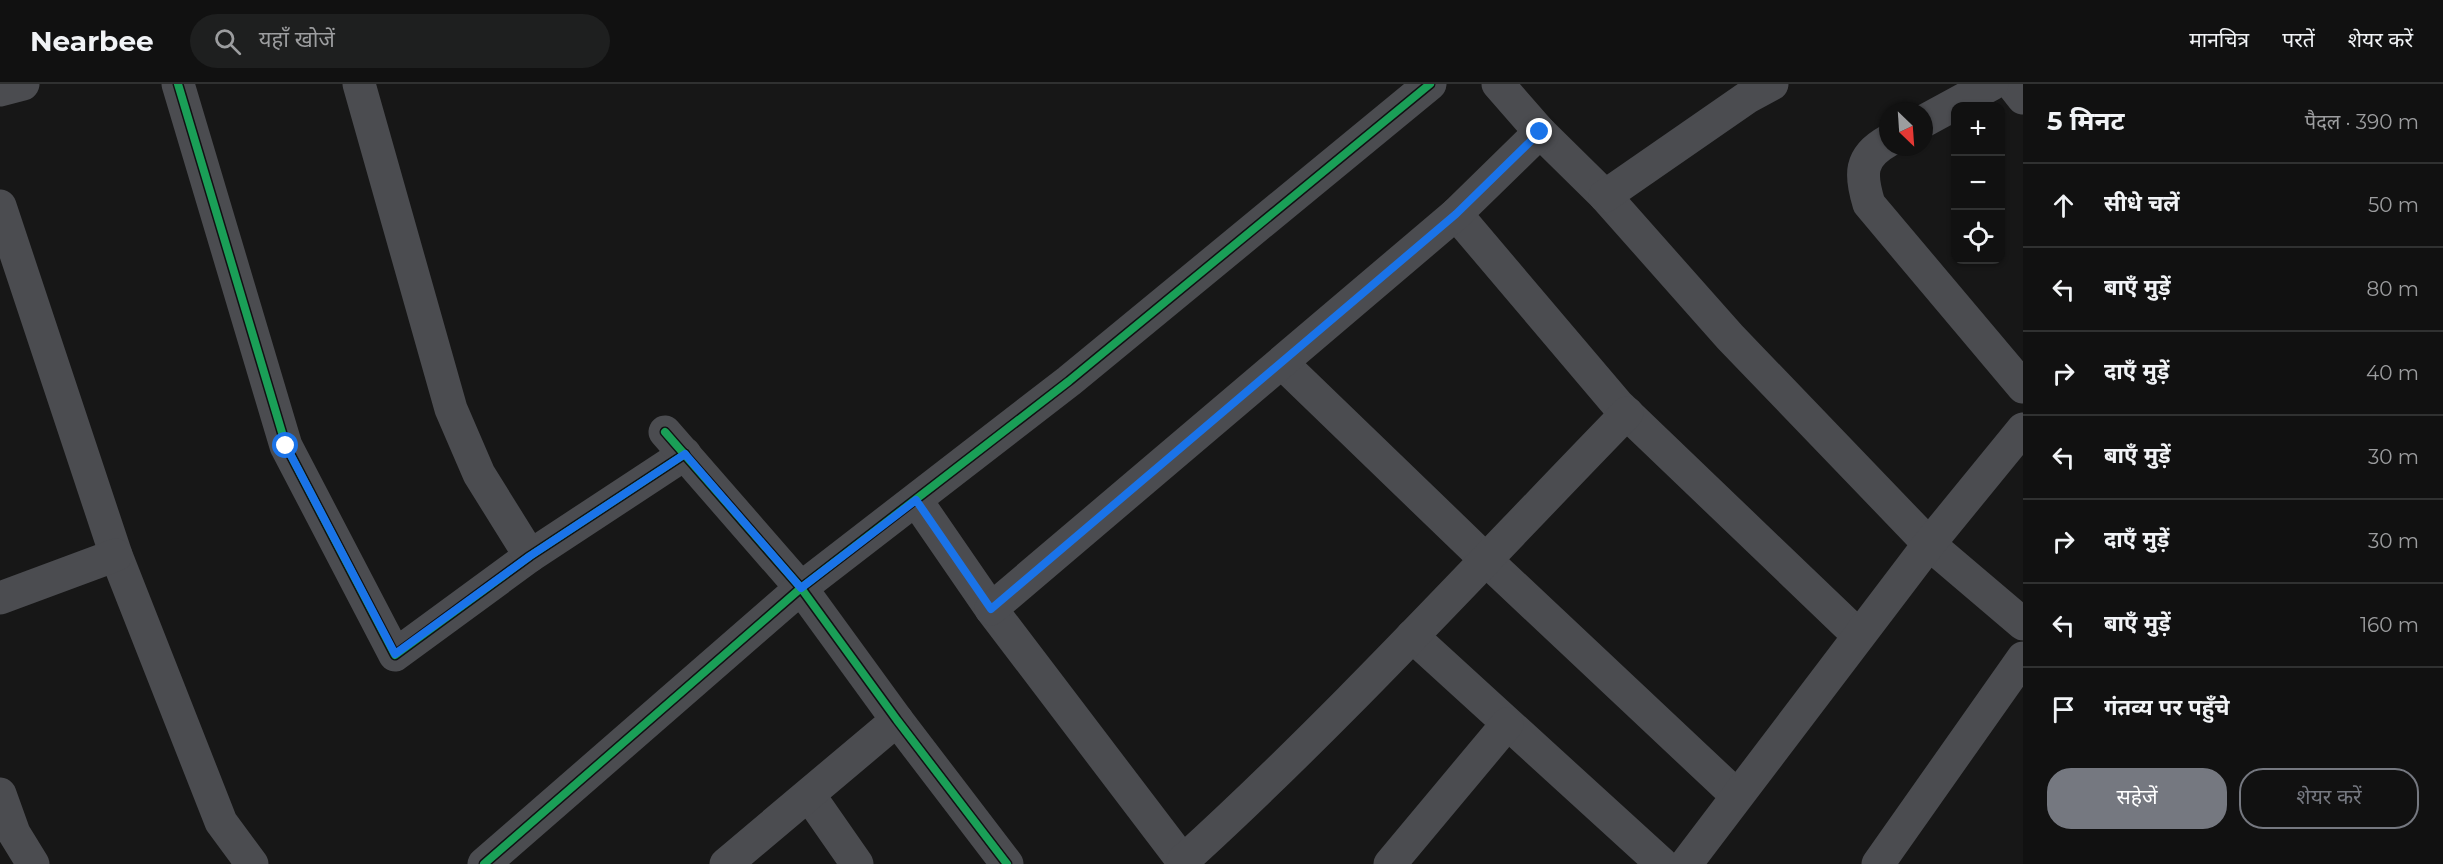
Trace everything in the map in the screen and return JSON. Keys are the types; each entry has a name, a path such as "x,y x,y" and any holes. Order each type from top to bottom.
{"street":[{"path":"0,90 23,84"},
{"path":"178,84 286,446 395,654 530,556 675,443 801,588 897,720 1007,864"},
{"path":"359,84 450,409 478,474 530,556"},
{"path":"484,864 801,588 1070,381 1430,84"},
{"path":"1498,84 1540,132 1605,196 1730,337 1929,544 2023,624"},
{"path":"1605,196 1748,97 1772,84"},
{"path":"1933,116 1992,84"},
{"path":"2012,84 2023,98"},
{"path":"991,609 1456,214 1540,132"},
{"path":"1879,147 1869,153 1864,166 1869,204 2023,387"},
{"path":"0,206 116,555 221,822 243,861"},
{"path":"1456,214 1627,413 1858,635"},
{"path":"1282,363 1485,559 1736,795"},
{"path":"916,500 991,609 1184,863 1412,636 1627,413"},
{"path":"1686,864 1858,635 2023,429"},
{"path":"0,598 116,555"},
{"path":"1412,636 1662,864"},
{"path":"1878,864 2023,658"},
{"path":"726,864 897,720"},
{"path":"1390,864 1507,724"},
{"path":"0,794 7,839 33,864"},
{"path":"809,795 857,864"}],"cycle path":[{"path":"178,84 286,446 395,655 530,556 685,454"},
{"path":"665,432 801,588 1069,381 1430,84"},
{"path":"484,864 801,588 897,720 1007,864"}],"route":[{"path":"286,446 395,654 530,556 685,454 801,588 916,500 991,609 1456,214 1540,132"}]}
